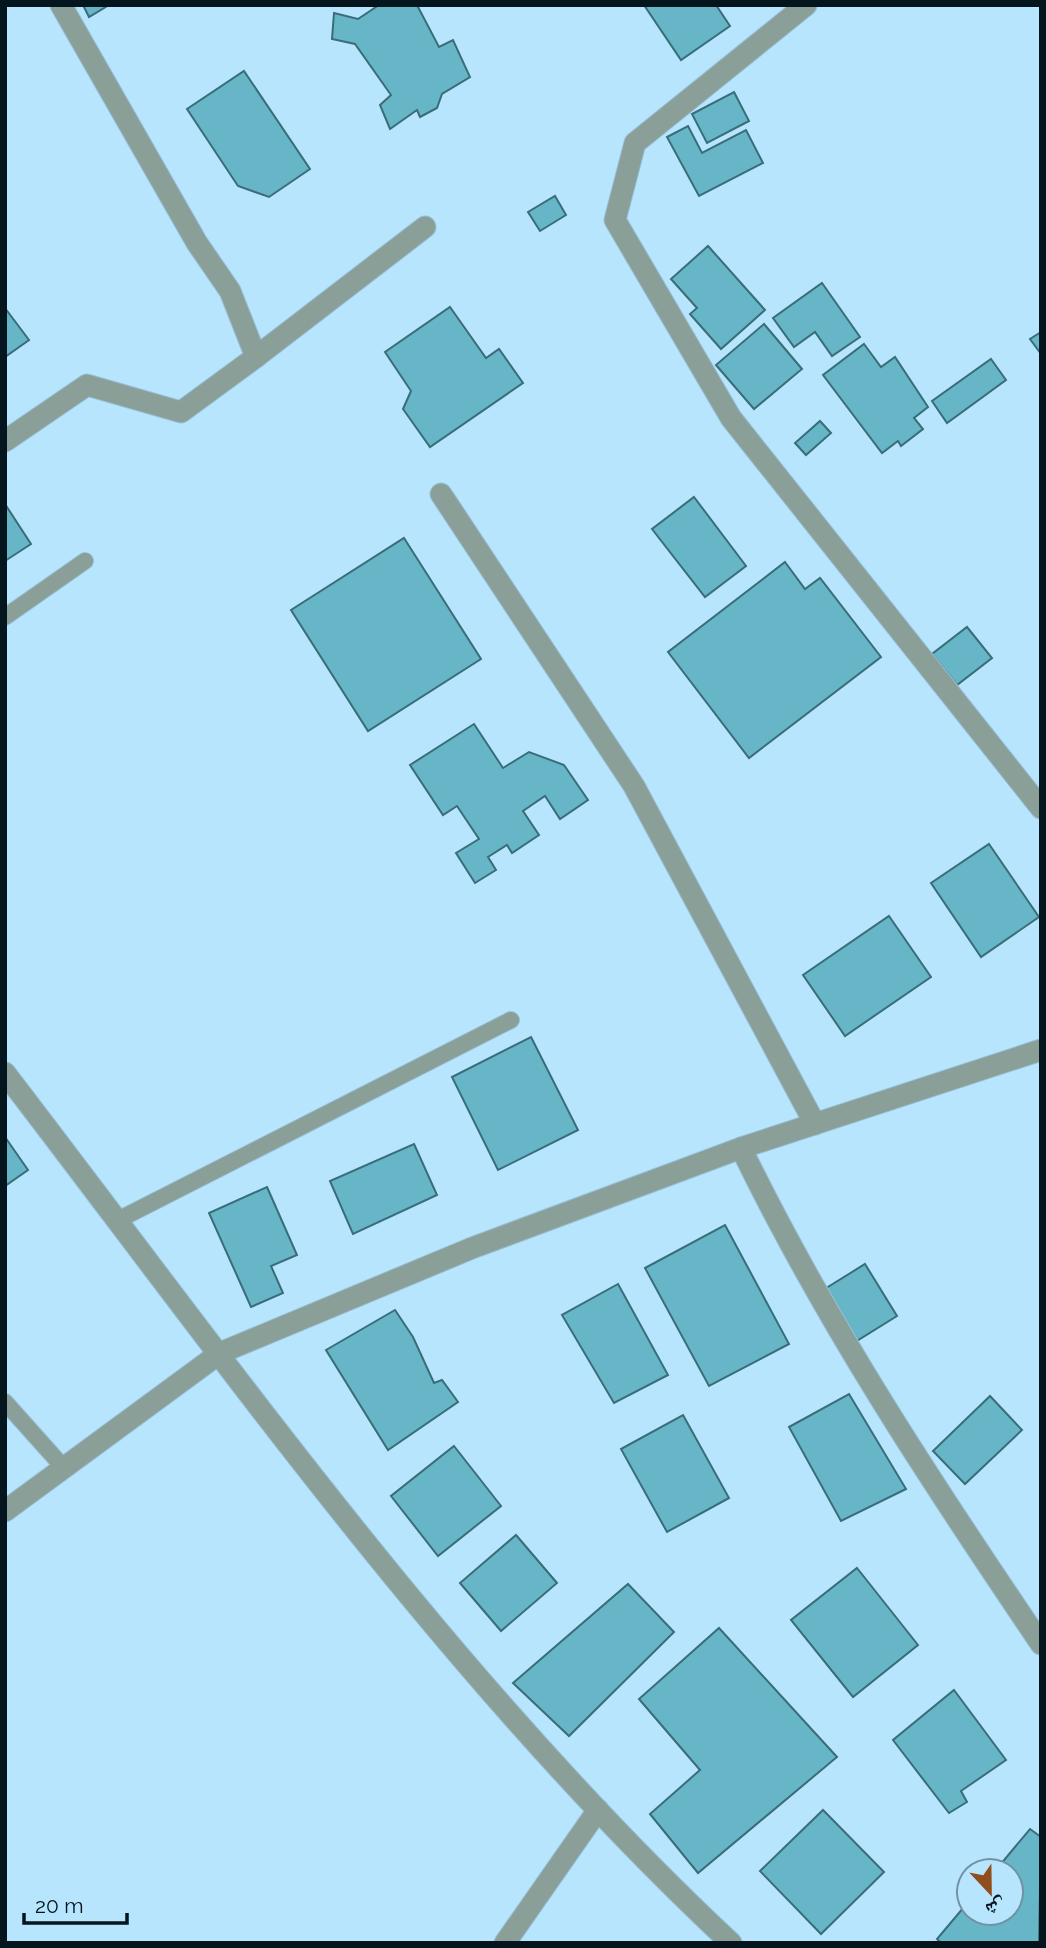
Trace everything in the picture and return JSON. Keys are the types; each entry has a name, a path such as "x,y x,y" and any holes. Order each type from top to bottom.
{"street":[{"path":"61,5 197,243 230,291 256,357"},
{"path":"806,5 635,143 615,220 731,418 1041,808"},
{"path":"5,440 87,385 181,412 425,227"},
{"path":"441,494 634,786 815,1124"},
{"path":"5,1512 220,1353 472,1248 741,1148 1041,1050"},
{"path":"5,1073 400,1588 598,1810 731,1943"},
{"path":"741,1148 835,1328 931,1481 1041,1644"},
{"path":"505,1943 598,1810"}],"lane":[{"path":"5,617 85,561"},
{"path":"118,1220 511,1020"},
{"path":"5,1402 64,1468"}],"building":[{"path":"83,5 109,5 89,17"},
{"path":"379,5 417,5 439,47 453,40 470,77 442,94 437,108 420,117 417,110 390,129 380,105 391,95 355,44 332,39 334,13 358,19"},
{"path":"644,5 716,5 730,26 681,60"},
{"path":"244,71 310,169 269,197 238,186 187,109"},
{"path":"734,92 749,121 707,143 692,114"},
{"path":"688,126 702,153 746,130 763,163 699,196 667,137"},
{"path":"555,196 566,215 540,231 528,212"},
{"path":"708,246 765,310 721,349 690,314 697,308 671,279"},
{"path":"822,283 860,337 832,356 815,332 794,347 773,318"},
{"path":"450,307 486,358 499,349 523,383 430,447 403,409 411,391 385,352"},
{"path":"5,308 29,340 5,357"},
{"path":"764,324 802,369 754,409 716,365"},
{"path":"1041,332 1041,354 1030,339"},
{"path":"864,344 881,367 895,357 928,407 914,418 923,429 901,446 898,441 882,453 823,375"},
{"path":"991,359 1006,380 947,423 932,401"},
{"path":"820,421 831,433 806,455 795,443"},
{"path":"694,497 746,566 705,597 652,529"},
{"path":"5,504 31,544 5,561"},
{"path":"404,538 481,659 368,731 291,610"},
{"path":"785,562 805,589 820,578 881,657 749,758 668,652"},
{"path":"967,627 992,658 957,685 932,654"},
{"path":"474,724 503,768 529,752 564,765 588,800 560,819 545,796 523,811 539,835 512,853 507,845 488,857 496,870 475,883 456,853 479,839 457,806 443,815 410,765"},
{"path":"989,844 1039,917 981,957 931,883"},
{"path":"889,916 931,977 845,1036 803,975"},
{"path":"531,1037 578,1130 498,1170 452,1077"},
{"path":"5,1137 28,1170 5,1186"},
{"path":"414,1144 437,1195 353,1234 330,1181"},
{"path":"267,1187 297,1255 271,1266 283,1293 251,1307 209,1213"},
{"path":"725,1225 789,1344 709,1386 645,1268"},
{"path":"865,1264 897,1316 855,1342 823,1290"},
{"path":"618,1284 668,1375 614,1403 562,1315"},
{"path":"395,1310 413,1337 434,1383 442,1380 458,1402 388,1450 326,1350"},
{"path":"849,1394 906,1489 841,1521 789,1427"},
{"path":"990,1396 1022,1430 965,1484 933,1451"},
{"path":"683,1415 729,1498 667,1532 621,1449"},
{"path":"454,1446 501,1506 438,1556 391,1496"},
{"path":"516,1535 557,1583 501,1631 460,1583"},
{"path":"857,1568 918,1645 853,1697 791,1620"},
{"path":"628,1584 674,1632 569,1736 513,1683"},
{"path":"719,1628 837,1757 698,1873 650,1814 700,1770 639,1699"},
{"path":"954,1690 1006,1760 961,1791 967,1802 949,1813 893,1740"},
{"path":"823,1810 884,1872 821,1934 760,1871"},
{"path":"1030,1829 1041,1837 1039,1943 941,1943 937,1939 955,1918 955,1927 1025,1927 1025,1857 1007,1857"}]}
